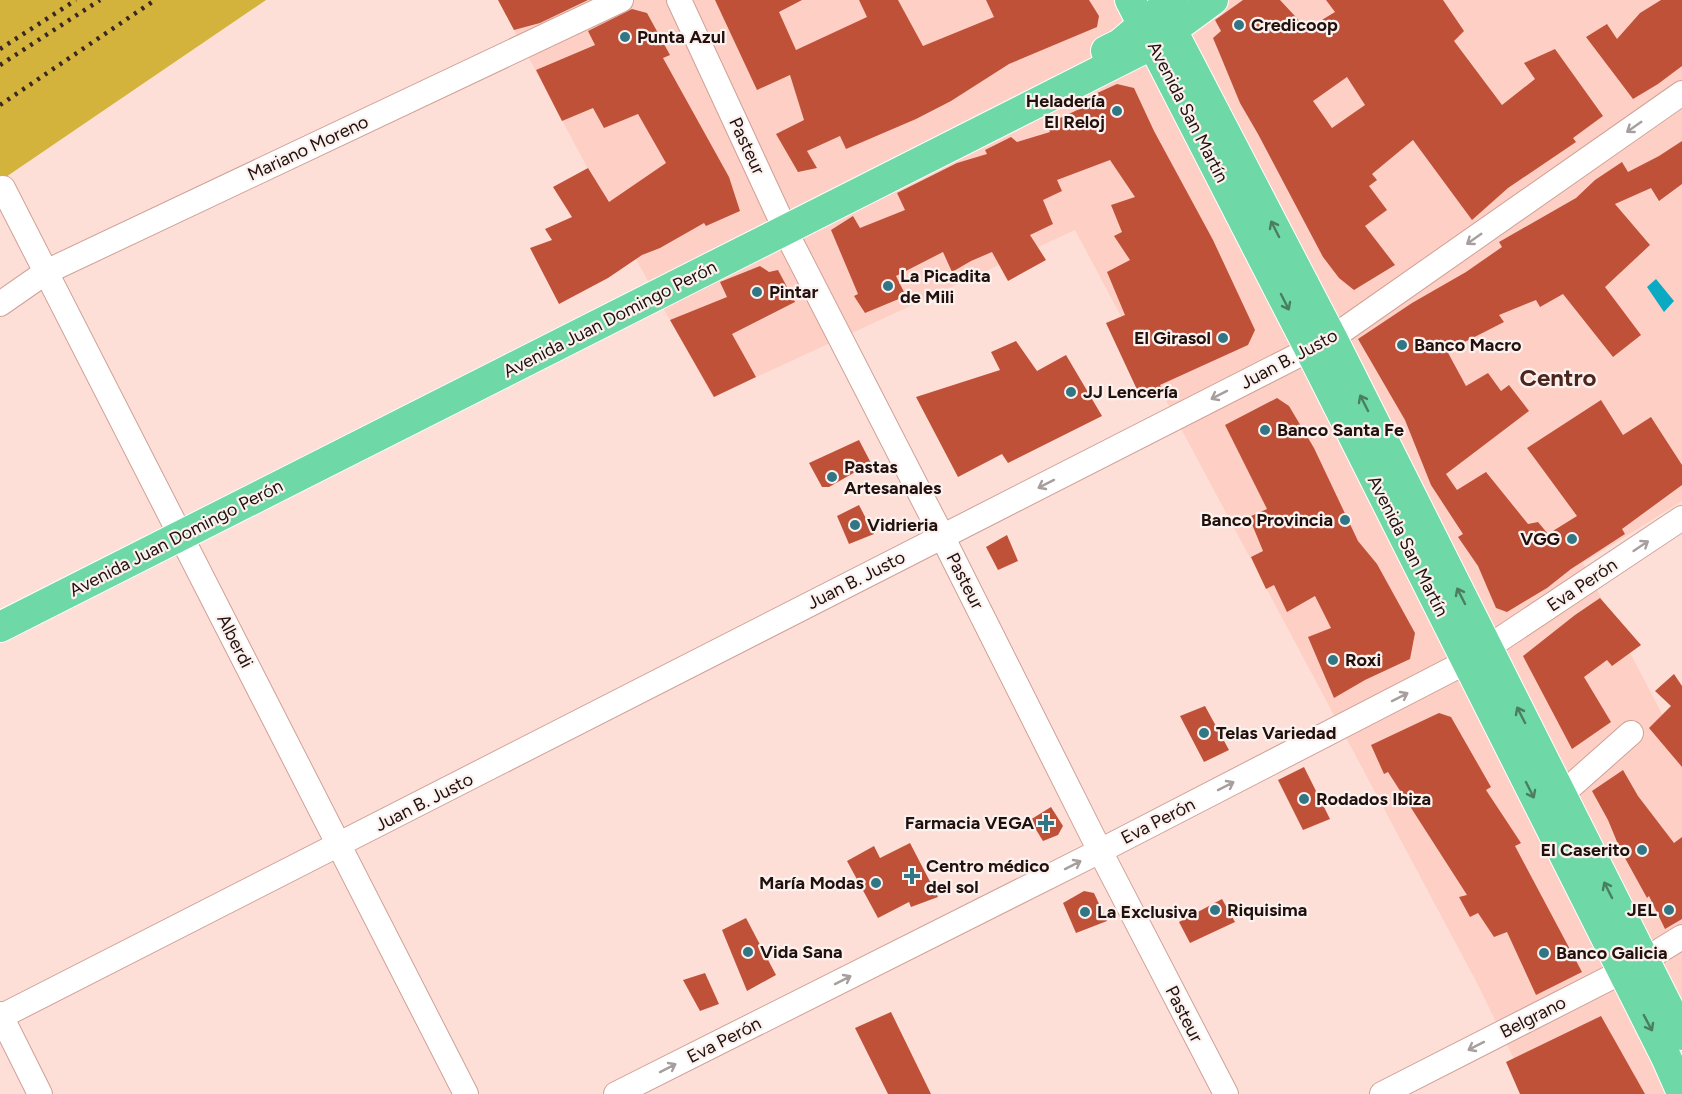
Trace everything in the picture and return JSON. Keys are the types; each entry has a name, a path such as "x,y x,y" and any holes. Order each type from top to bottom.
{"main road":[{"name":"Avenida Juan Domingo Perón","path":"0,609 177,528 783,223 1155,15 1213,0"},
{"name":"Avenida San Martín","path":"1155,15 1632,966 1682,1035"},
{"name":"Avenida Juan Domingo Perón","path":"0,627 177,528"},
{"name":"Avenida San Martín","path":"1477,655 1561,795 1682,1093"}],"street":[{"name":"Mariano Moreno","path":"0,304 46,272 621,0"},
{"name":"Pasteur","path":"679,0 783,223 1100,851 1226,1094"},
{"name":"Juan B. Justo","path":"0,1016 1321,344 1682,93"},
{"name":"Alberdi","path":"3,188 466,1094"},
{"name":"Eva Perón","path":"616,1094 1100,851 1477,655 1682,518"},
{"path":"1561,795 1631,733"},
{"name":"Belgrano","path":"1382,1094 1632,966 1682,937"},
{"path":"0,1016 40,1094"}],"shaded area":[{"path":"0,0 266,0 0,181"},
{"path":"498,0 1682,0 1682,501 1583,563 1682,752 1682,1094 1531,1094 1477,983 1075,230 713,397 638,263"}],"water":[{"path":"1656,279 1674,301 1664,312 1647,287"}],"building":[{"path":"498,0 588,0 540,23 514,30"},
{"path":"715,0 802,0 779,12 796,50 867,17 859,0 898,0 923,46 994,17 986,0 1089,0 1099,16 1097,27 1009,64 951,101 916,119 846,149 840,136 807,151 817,168 798,172 776,134 804,120 790,75 757,90"},
{"path":"1243,0 1280,0 1307,29 1335,12 1326,0 1443,0 1464,31 1454,41 1502,105 1535,79 1524,63 1555,49 1603,116 1573,138 1576,142 1508,188 1472,220 1413,140 1372,174 1377,180 1369,186 1387,210 1365,226 1395,265 1354,290 1339,278 1323,257 1240,103 1213,38 1221,31 1215,20","holes":["1347,77 1365,105 1332,128 1313,101"]},
{"path":"1661,0 1682,0 1682,66 1633,99 1586,37 1607,24 1617,39 1640,13"},
{"path":"632,9 647,13 670,55 663,58 729,177 740,211 706,226 704,223 660,248 642,255 608,278 559,304 530,248 552,240 545,229 572,217 553,187 588,168 609,202 666,163 638,114 604,128 593,108 562,121 536,70 595,45 588,31"},
{"path":"1117,84 1134,88 1154,131 1213,240 1255,330 1248,345 1140,396 1106,323 1125,315 1107,272 1130,260 1114,236 1122,232 1111,205 1135,197 1110,160 1057,180 1062,191 1043,200 1053,224 1030,235 1046,260 1008,281 992,252 952,272 943,252 896,276 906,296 865,313 854,296 858,294 831,230 853,216 860,228 905,210 897,193 957,163 987,154 985,150 1011,137 1017,142 1050,132 1047,124 1086,106 1082,100"},
{"path":"1682,141 1682,184 1659,201 1651,188 1615,204 1650,245 1605,287 1641,335 1613,357 1563,294 1540,307 1536,300 1499,315 1504,322 1447,351 1466,386 1488,373 1501,391 1509,385 1529,411 1446,474 1457,490 1486,472 1528,524 1538,522 1548,534 1577,516 1527,448 1601,400 1623,435 1651,417 1682,465 1682,485 1622,529 1625,534 1571,569 1547,588 1507,612 1496,608 1478,566 1458,537 1463,534 1431,485 1405,420 1358,339 1412,303 1466,272 1502,247 1499,242 1576,198 1595,180 1622,162 1628,172"},
{"path":"760,266 769,272 778,270 795,302 732,334 756,377 714,397 670,320 727,297 720,282"},
{"path":"1016,341 1037,371 1066,355 1102,416 1008,463 1002,454 958,477 916,397 1000,370 991,352"},
{"path":"1277,398 1289,406 1314,448 1358,541 1377,564 1415,633 1410,659 1365,680 1334,698 1308,637 1331,628 1315,596 1287,612 1274,585 1266,589 1251,557 1263,551 1249,517 1267,509 1225,425"},
{"name":"Pastas Artesanales","path":"859,440 871,463 829,487 822,487 809,463"},
{"name":"Vidrieria","path":"859,505 874,534 849,544 837,516"},
{"path":"1007,535 1018,561 998,570 986,547"},
{"path":"1600,598 1641,645 1612,666 1607,660 1584,677 1611,722 1572,749 1523,656"},
{"path":"1674,674 1682,686 1682,767 1649,728 1671,706 1655,691"},
{"name":"Telas Variedad","path":"1205,706 1229,750 1204,762 1180,716"},
{"path":"1439,713 1451,717 1491,787 1486,790 1521,843 1515,846 1582,972 1536,995 1507,932 1494,937 1478,913 1470,917 1459,897 1467,895 1388,772 1384,774 1371,745"},
{"name":"Rodados Ibiza","path":"1304,767 1330,819 1303,830 1278,780"},
{"path":"1623,770 1638,796 1674,843 1682,837 1682,919 1665,929 1649,896 1647,898 1620,849 1608,820 1592,791"},
{"name":"Farmacia VEGA","path":"1051,807 1063,826 1058,835 1043,841 1030,820"},
{"path":"910,843 938,897 911,907 909,902 878,918 847,861 874,846 880,858"},
{"name":"La Exclusiva","path":"1084,891 1094,893 1107,921 1076,933 1063,903"},
{"name":"Riquisima","path":"1222,899 1235,922 1190,943 1179,922"},
{"name":"Vida Sana","path":"746,918 776,975 747,991 722,930"},
{"path":"705,973 719,1004 700,1011 683,980"},
{"path":"891,1012 931,1094 888,1094 855,1028"},
{"path":"1601,1016 1645,1094 1520,1094 1506,1062"}],"railway":[{"path":"0,49 76,0"},
{"path":"0,65 100,0"},
{"path":"0,105 155,0"}],"place":[{"name":"Credicoop","path":"1239,25"},
{"name":"Punta Azul","path":"625,37"},
{"name":"Heladería El Reloj","path":"1117,111"},
{"name":"La Picadita de Mili","path":"888,286"},
{"name":"Pintar","path":"757,292"},
{"name":"El Girasol","path":"1223,338"},
{"name":"Banco Macro","path":"1402,345"},
{"name":"JJ Lencería","path":"1071,392"},
{"name":"Banco Santa Fe","path":"1265,430"},
{"name":"Pastas Artesanales","path":"832,477"},
{"name":"Banco Provincia","path":"1345,520"},
{"name":"Vidrieria","path":"855,525"},
{"name":"VGG","path":"1572,539"},
{"name":"Roxi","path":"1333,660"},
{"name":"Telas Variedad","path":"1204,733"},
{"name":"Rodados Ibiza","path":"1304,799"},
{"name":"Farmacia VEGA","path":"1046,823"},
{"name":"El Caserito","path":"1642,850"},
{"name":"Centro médico del sol","path":"912,876"},
{"name":"María Modas","path":"876,883"},
{"name":"Riquisima","path":"1215,910"},
{"name":"JEL","path":"1669,910"},
{"name":"La Exclusiva","path":"1085,912"},
{"name":"Vida Sana","path":"748,952"},
{"name":"Banco Galicia","path":"1544,953"}],"district":[{"name":"Centro","path":"1558,377"}]}
